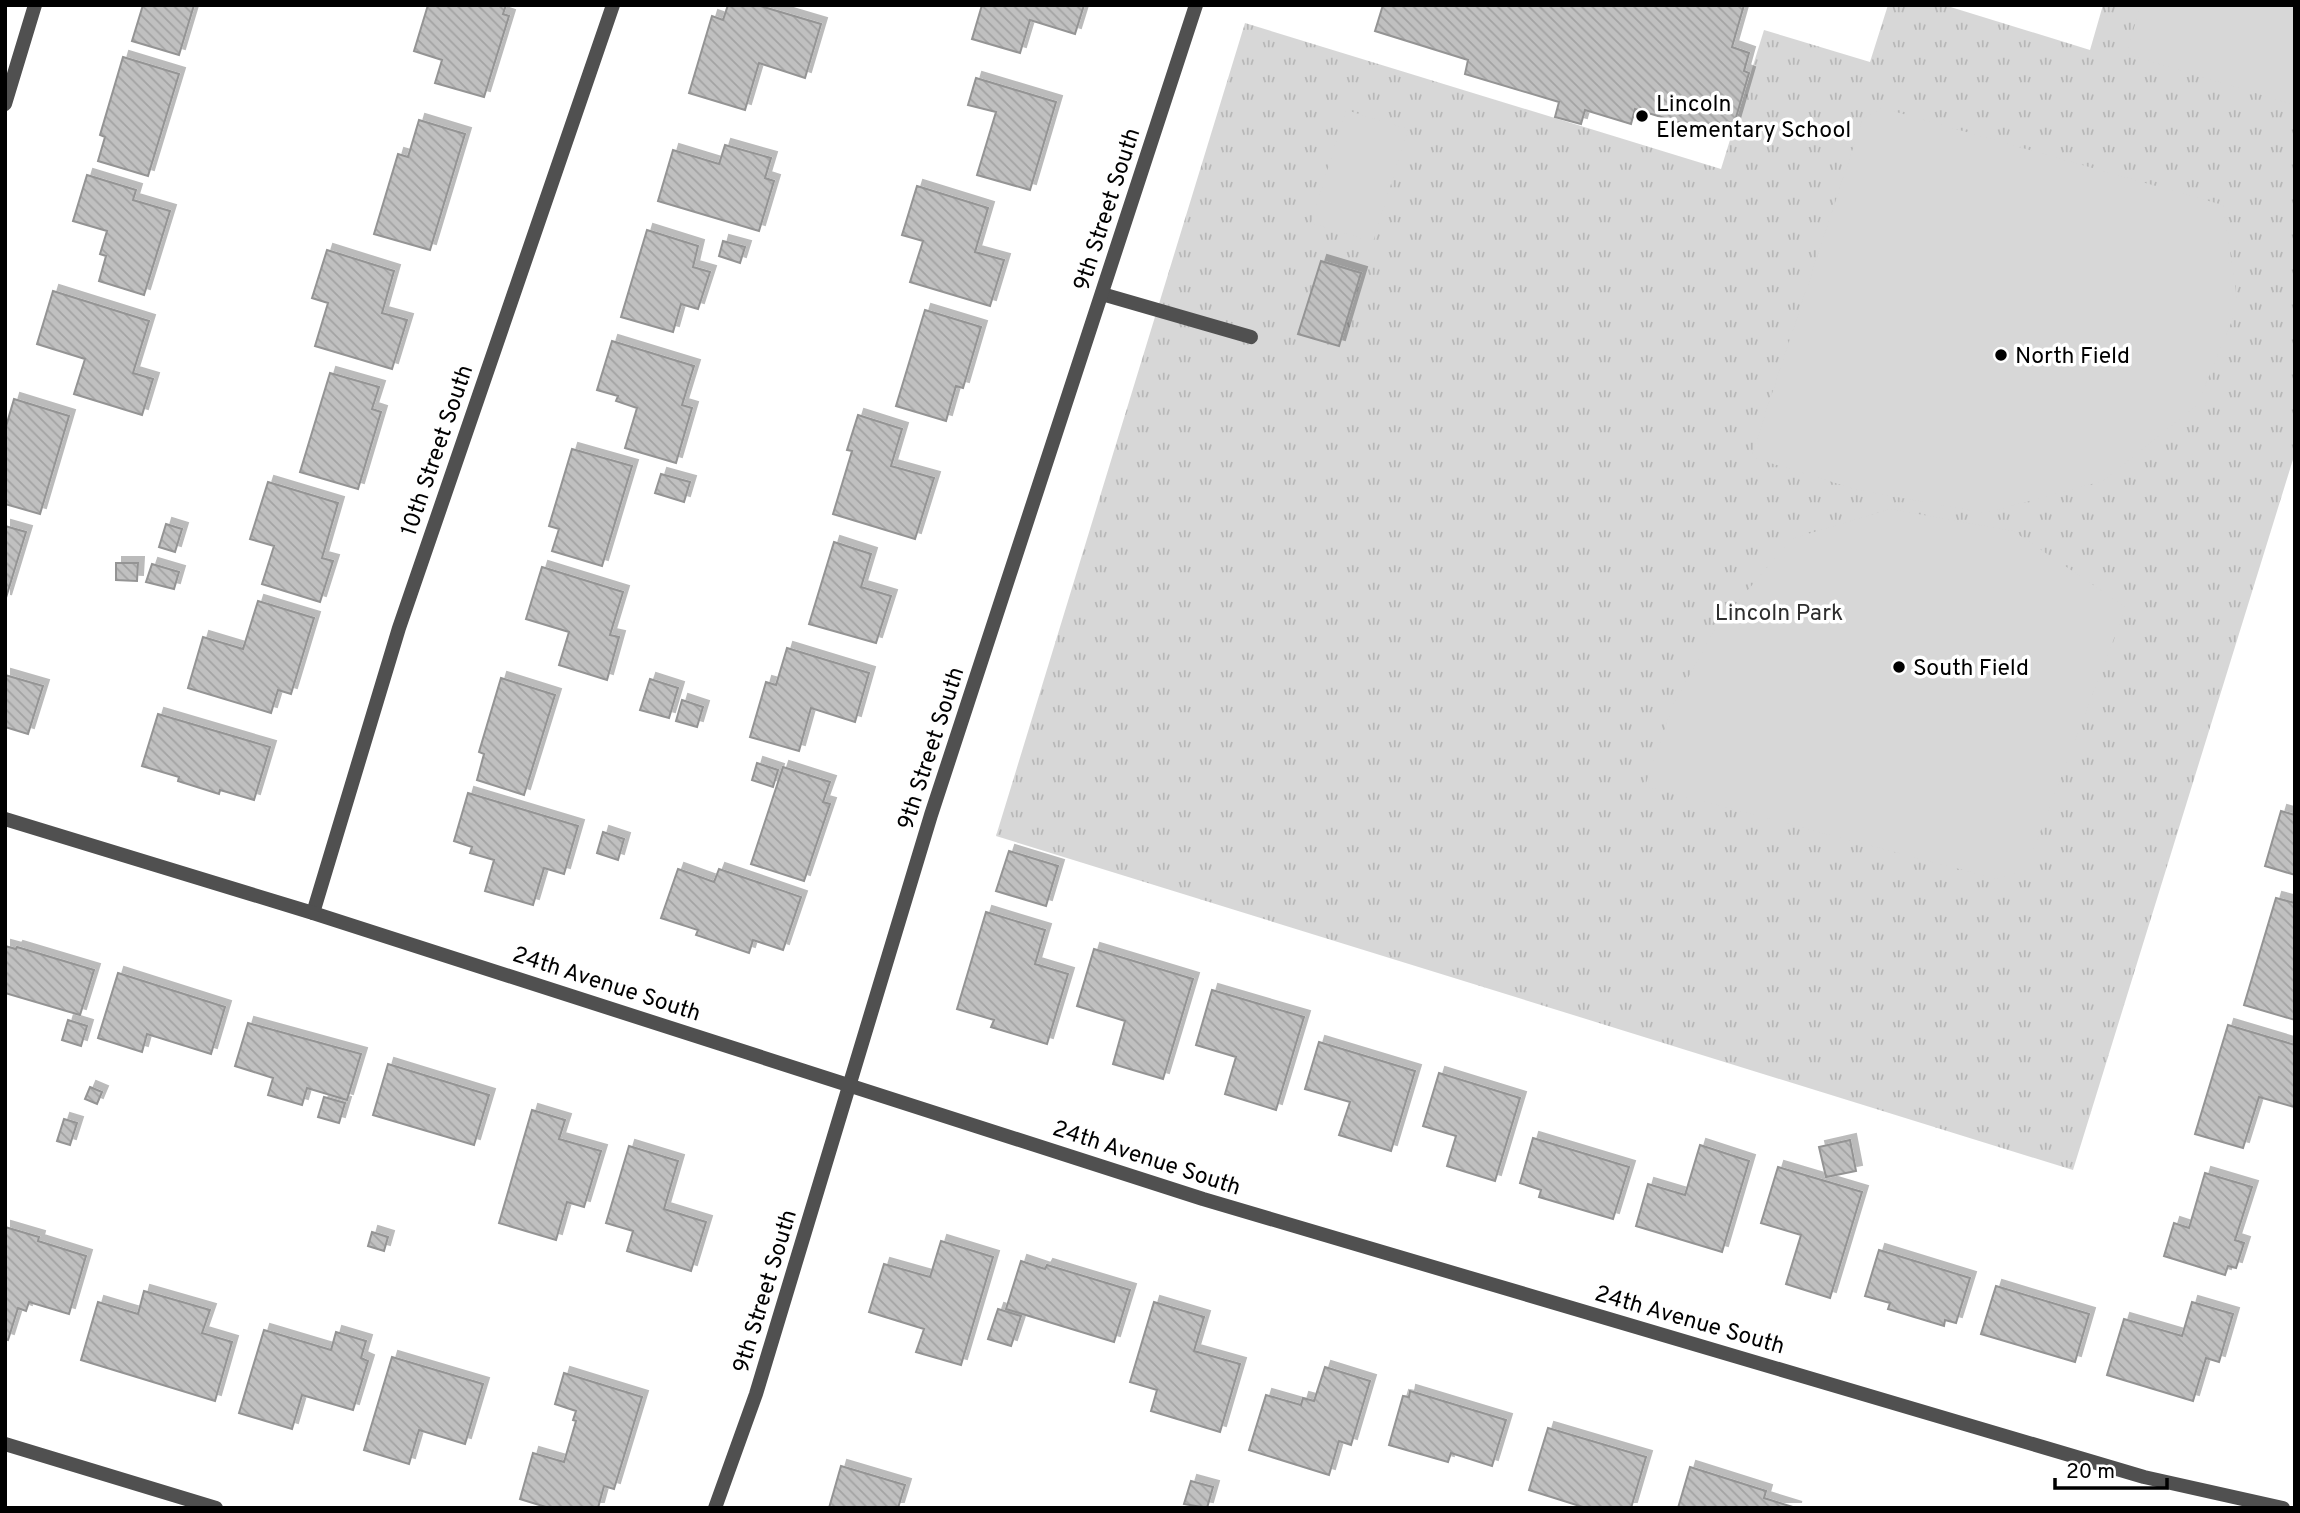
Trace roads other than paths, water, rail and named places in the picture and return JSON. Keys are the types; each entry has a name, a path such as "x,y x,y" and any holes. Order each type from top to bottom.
{"street":[{"path":"5,104 35,5"},
{"name":"10th Street South","path":"313,913 399,628 613,5"},
{"name":"9th Street South","path":"715,1508 757,1394 931,815 1196,5"},
{"path":"1102,294 1251,337"},
{"name":"24th Avenue South","path":"5,819 313,913 1203,1199 2144,1477 2283,1508"},
{"path":"5,1444 216,1508"}],"place":[{"name":"Lincoln Elementary School","path":"1642,116"},
{"name":"North Field","path":"2001,355"},
{"name":"South Field","path":"1899,667"}],"park label":[{"name":"Lincoln Park","path":"1779,612"}]}
